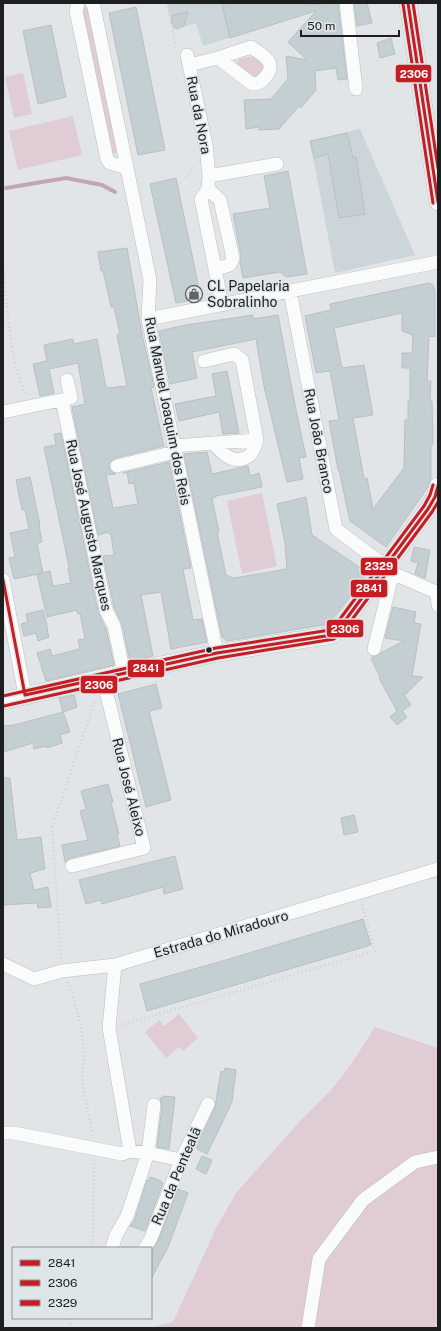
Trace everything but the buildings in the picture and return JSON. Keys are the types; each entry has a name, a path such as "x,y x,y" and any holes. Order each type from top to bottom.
{"street":[{"path":"78,3 76,11 107,159 110,163 127,168"},
{"name":"Rua Manuel Joaquim dos Reis","path":"92,3 150,280 148,319 217,653"},
{"path":"346,3 356,89"},
{"path":"408,3 438,202"},
{"name":"Rua da Nora","path":"218,58 188,60 206,144 209,176 208,189 202,199 222,304"},
{"path":"209,176 277,164"},
{"path":"208,189 220,200 233,258 232,263 228,266 216,268"},
{"path":"148,319 438,262"},
{"name":"Rua João Branco","path":"290,291 336,529 389,569 438,597"},
{"path":"117,466 174,449 214,443 220,453 234,459 250,455 254,450 257,440 242,360 234,354 204,360"},
{"path":"3,412 70,398 67,380"},
{"name":"Rua José Augusto Marques","path":"62,400 106,610 114,626 124,672"},
{"path":"3,701 124,672 217,653 332,635 389,569 428,509 435,497 438,486"},
{"path":"374,649 389,569"},
{"path":"3,580 25,696"},
{"name":"Rua José Aleixo","path":"72,866 144,848 103,678"},
{"name":"Estrada do Miradouro","path":"3,964 34,979 62,971 115,965 359,894 438,869"},
{"path":"115,965 109,1028 130,1151"},
{"name":"Rua da Pentealã","path":"145,1247 151,1238 181,1160 208,1104"},
{"path":"112,1247 117,1231 127,1216 148,1153 154,1105"},
{"path":"3,1133 14,1133 122,1154 130,1151 181,1160"},
{"path":"308,1328 319,1259 363,1200 415,1162 438,1158"}],"path":[{"path":"3,267 6,306 15,365 23,387 27,407"},
{"path":"374,649 383,654 406,694"},
{"path":"90,1247 93,1238 93,1148 90,1119 82,1077 84,1052 80,1024 72,995 62,971 52,827 95,700"},
{"path":"109,1028 375,951 359,894"}],"shaded area":[{"path":"167,3 304,3 307,13 203,46 196,23 173,30"},
{"path":"85,7 88,8 117,152 115,154 113,153 83,10"},
{"path":"254,56 262,65 263,71 261,74 252,77 238,65 237,62 239,59"},
{"path":"23,73 32,114 14,118 5,77"},
{"path":"73,116 82,155 18,170 9,131"},
{"path":"360,129 415,255 335,273 310,141"},
{"path":"262,493 277,566 242,574 227,501"},
{"path":"179,1014 198,1038 183,1051 179,1047 166,1058 145,1032 159,1020 164,1026"},
{"path":"375,1027 438,1048 438,1328 149,1328 173,1322 216,1228 236,1193 301,1120 331,1090 350,1066"}],"waterway":[{"path":"6,188 66,178 102,185 115,192"}],"transit line":[{"name":"2841","path":"408,3 438,202"},
{"name":"2329","path":"413,3 438,168"},
{"name":"2306","path":"403,4 433,203"},
{"name":"2329","path":"3,696 216,648 330,630 337,623 424,506 433,485"},
{"name":"2841","path":"25,695 217,653 332,635 341,626 428,509 435,497 438,486"},
{"name":"2306","path":"4,706 218,658 334,639 345,629 438,502"},
{"name":"2841","path":"3,580 25,695"}],"place":[{"name":"CL Papelaria Sobralinho","path":"194,294"}]}
